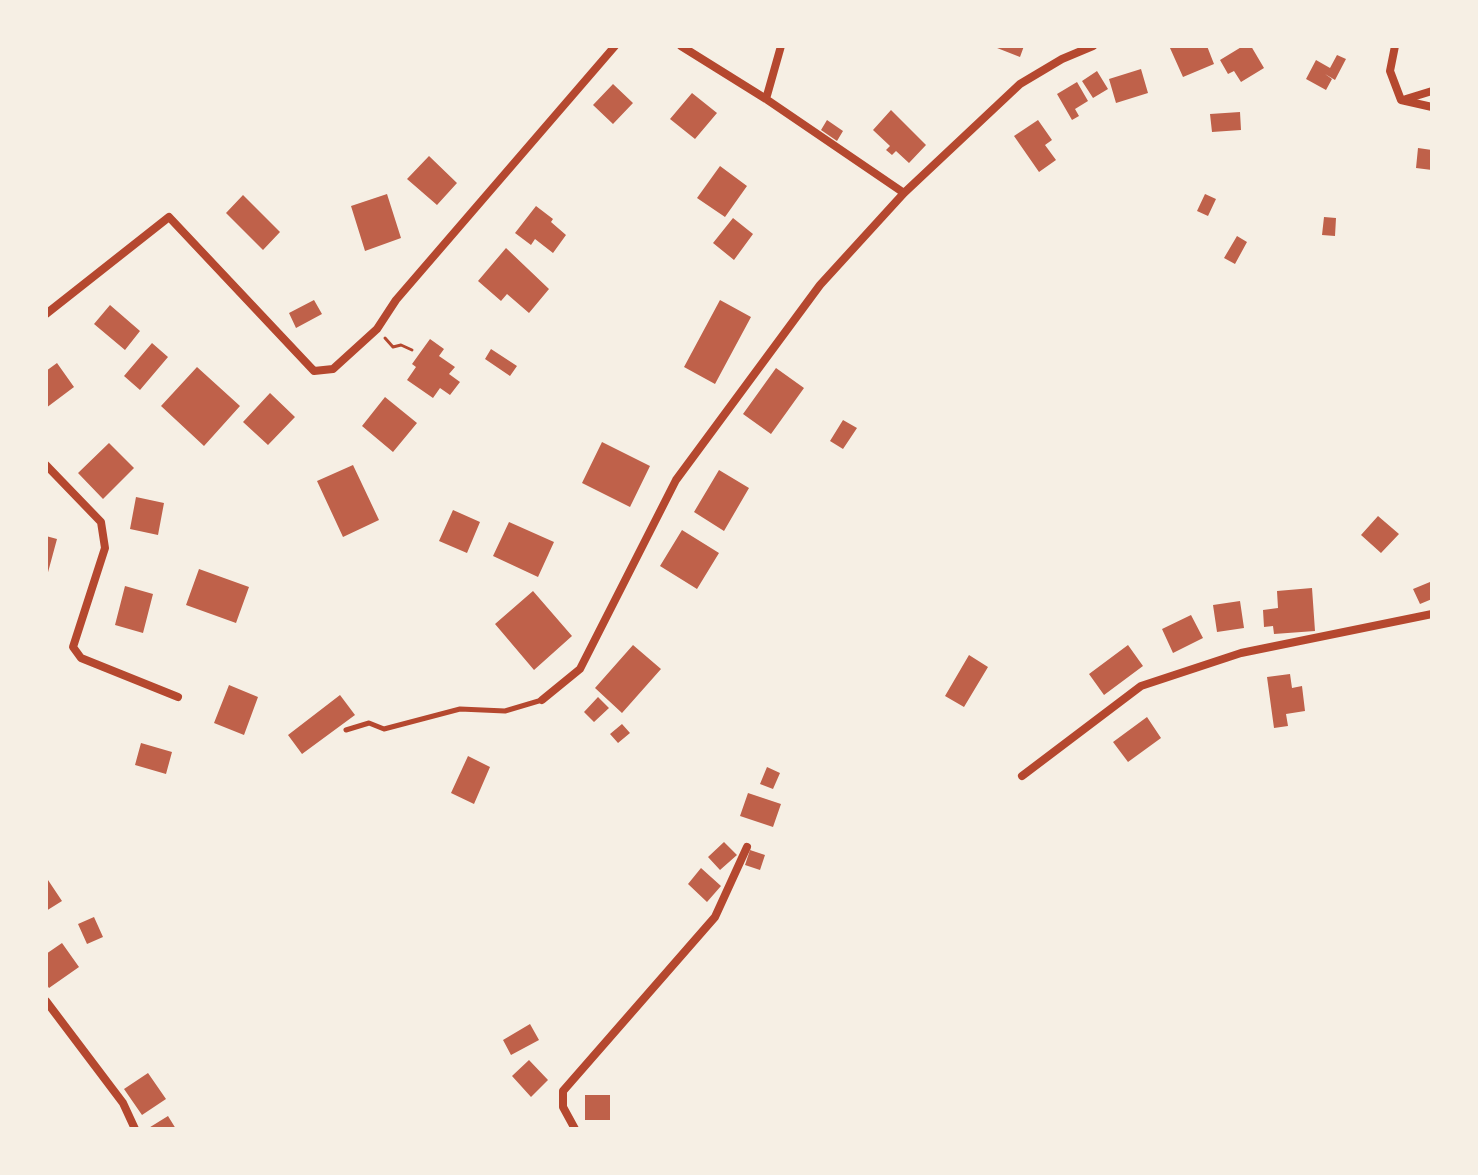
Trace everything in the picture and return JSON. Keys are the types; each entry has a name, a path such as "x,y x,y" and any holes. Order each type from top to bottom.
{"street":[{"path":"46,314 169,217 314,371 333,369 377,329 396,300 615,46"},
{"path":"681,46 766,99 904,193"},
{"path":"766,99 781,46"},
{"path":"542,700 580,669 676,480 820,285 904,193 1020,84 1062,59 1093,46"},
{"path":"1395,46 1390,71 1401,100"},
{"path":"1401,100 1432,91"},
{"path":"1401,100 1432,107"},
{"path":"46,465 101,522 105,548 73,647 81,658 178,697"},
{"path":"1022,776 1141,686 1241,653 1432,614"},
{"path":"575,1129 563,1107 563,1091 715,917 747,847"},
{"path":"46,1001 123,1103 135,1129"}],"lane":[{"path":"346,730 369,723 384,729 460,709 505,711 542,700"}],"path":[{"path":"377,329 393,347 401,345 412,350"}],"building":[{"path":"992,46 1024,46 1020,57"},
{"path":"1207,46 1214,64 1183,77 1170,48"},
{"path":"1243,46 1251,46 1264,68 1241,82 1234,71 1228,74 1220,60"},
{"path":"1337,55 1346,59 1335,80 1325,74 1332,79 1326,90 1306,79 1316,60 1330,68"},
{"path":"1141,69 1148,93 1116,103 1109,79"},
{"path":"1097,71 1108,89 1093,98 1082,81"},
{"path":"1077,82 1088,101 1075,109 1079,116 1072,120 1057,94"},
{"path":"613,84 633,103 613,124 593,105"},
{"path":"692,93 717,113 695,139 670,119"},
{"path":"891,110 926,145 909,163 896,151 892,155 886,150 890,146 873,130"},
{"path":"1240,112 1241,130 1212,132 1210,114"},
{"path":"827,120 843,131 837,141 821,130"},
{"path":"1038,120 1052,140 1045,145 1056,160 1039,172 1014,136"},
{"path":"1418,148 1432,150 1432,170 1416,168"},
{"path":"429,156 457,183 437,205 407,179"},
{"path":"720,166 747,186 725,217 697,198"},
{"path":"387,194 401,238 365,251 351,206"},
{"path":"1205,194 1216,199 1208,216 1197,211"},
{"path":"243,195 280,232 263,250 226,213"},
{"path":"536,206 553,219 551,222 566,235 553,253 535,239 531,245 515,233"},
{"path":"1324,217 1336,218 1335,236 1322,235"},
{"path":"733,218 753,234 734,260 713,243"},
{"path":"1237,236 1247,242 1235,264 1224,258"},
{"path":"506,248 549,289 529,313 507,294 501,301 478,281"},
{"path":"314,300 322,314 296,328 289,313"},
{"path":"720,300 751,317 715,384 684,367"},
{"path":"110,305 140,331 125,350 94,324"},
{"path":"430,339 444,349 439,356 455,367 449,374 460,382 450,395 440,388 433,398 407,380 416,367 412,364"},
{"path":"152,343 168,357 140,390 124,376"},
{"path":"491,349 517,366 510,376 485,359"},
{"path":"57,363 74,387 46,408 46,371"},
{"path":"197,367 240,406 204,446 161,406"},
{"path":"776,368 804,388 771,434 743,414"},
{"path":"270,393 295,417 268,445 243,422"},
{"path":"385,397 417,423 393,452 362,426"},
{"path":"843,420 857,428 843,449 830,441"},
{"path":"602,442 650,466 630,507 582,483"},
{"path":"109,443 134,468 103,499 78,473"},
{"path":"353,465 379,520 343,537 317,481"},
{"path":"719,470 749,488 724,531 694,512"},
{"path":"136,497 164,503 158,535 130,529"},
{"path":"453,510 480,522 467,553 439,541"},
{"path":"1378,516 1399,534 1381,553 1361,535"},
{"path":"509,522 554,542 538,577 493,556"},
{"path":"682,530 719,553 697,589 660,566"},
{"path":"46,536 57,539 47,576 46,575"},
{"path":"199,569 249,587 236,623 186,605"},
{"path":"1430,582 1432,599 1420,604 1413,589"},
{"path":"125,586 153,594 143,633 115,625"},
{"path":"1312,588 1315,631 1274,634 1273,626 1264,627 1263,610 1278,608 1277,591"},
{"path":"533,591 572,636 534,670 495,624"},
{"path":"1240,601 1244,628 1217,632 1213,605"},
{"path":"1191,615 1203,638 1173,653 1162,629"},
{"path":"633,645 661,669 622,713 595,688"},
{"path":"1128,645 1143,666 1104,695 1089,674"},
{"path":"969,655 988,667 964,707 945,696"},
{"path":"1290,674 1292,688 1302,686 1305,711 1286,714 1288,726 1274,728 1267,677"},
{"path":"229,685 258,697 244,735 214,723"},
{"path":"340,695 355,715 302,754 288,735"},
{"path":"598,697 609,708 594,722 584,712"},
{"path":"1147,717 1161,738 1128,762 1113,742"},
{"path":"622,724 630,733 618,743 610,734"},
{"path":"141,743 172,752 166,774 135,765"},
{"path":"468,756 490,767 474,804 451,793"},
{"path":"767,767 780,773 773,789 760,784"},
{"path":"748,793 781,804 773,827 740,816"},
{"path":"724,842 737,855 720,870 708,857"},
{"path":"750,850 765,855 760,870 745,865"},
{"path":"701,868 721,886 707,902 688,884"},
{"path":"46,877 62,901 46,911"},
{"path":"94,917 103,937 87,944 78,924"},
{"path":"62,943 79,967 49,988 46,984 46,954"},
{"path":"530,1024 539,1040 511,1055 503,1040"},
{"path":"529,1060 548,1080 531,1097 512,1076"},
{"path":"148,1073 166,1099 142,1115 124,1089"},
{"path":"585,1095 610,1095 610,1120 585,1120"},
{"path":"168,1116 176,1129 147,1129"}]}
